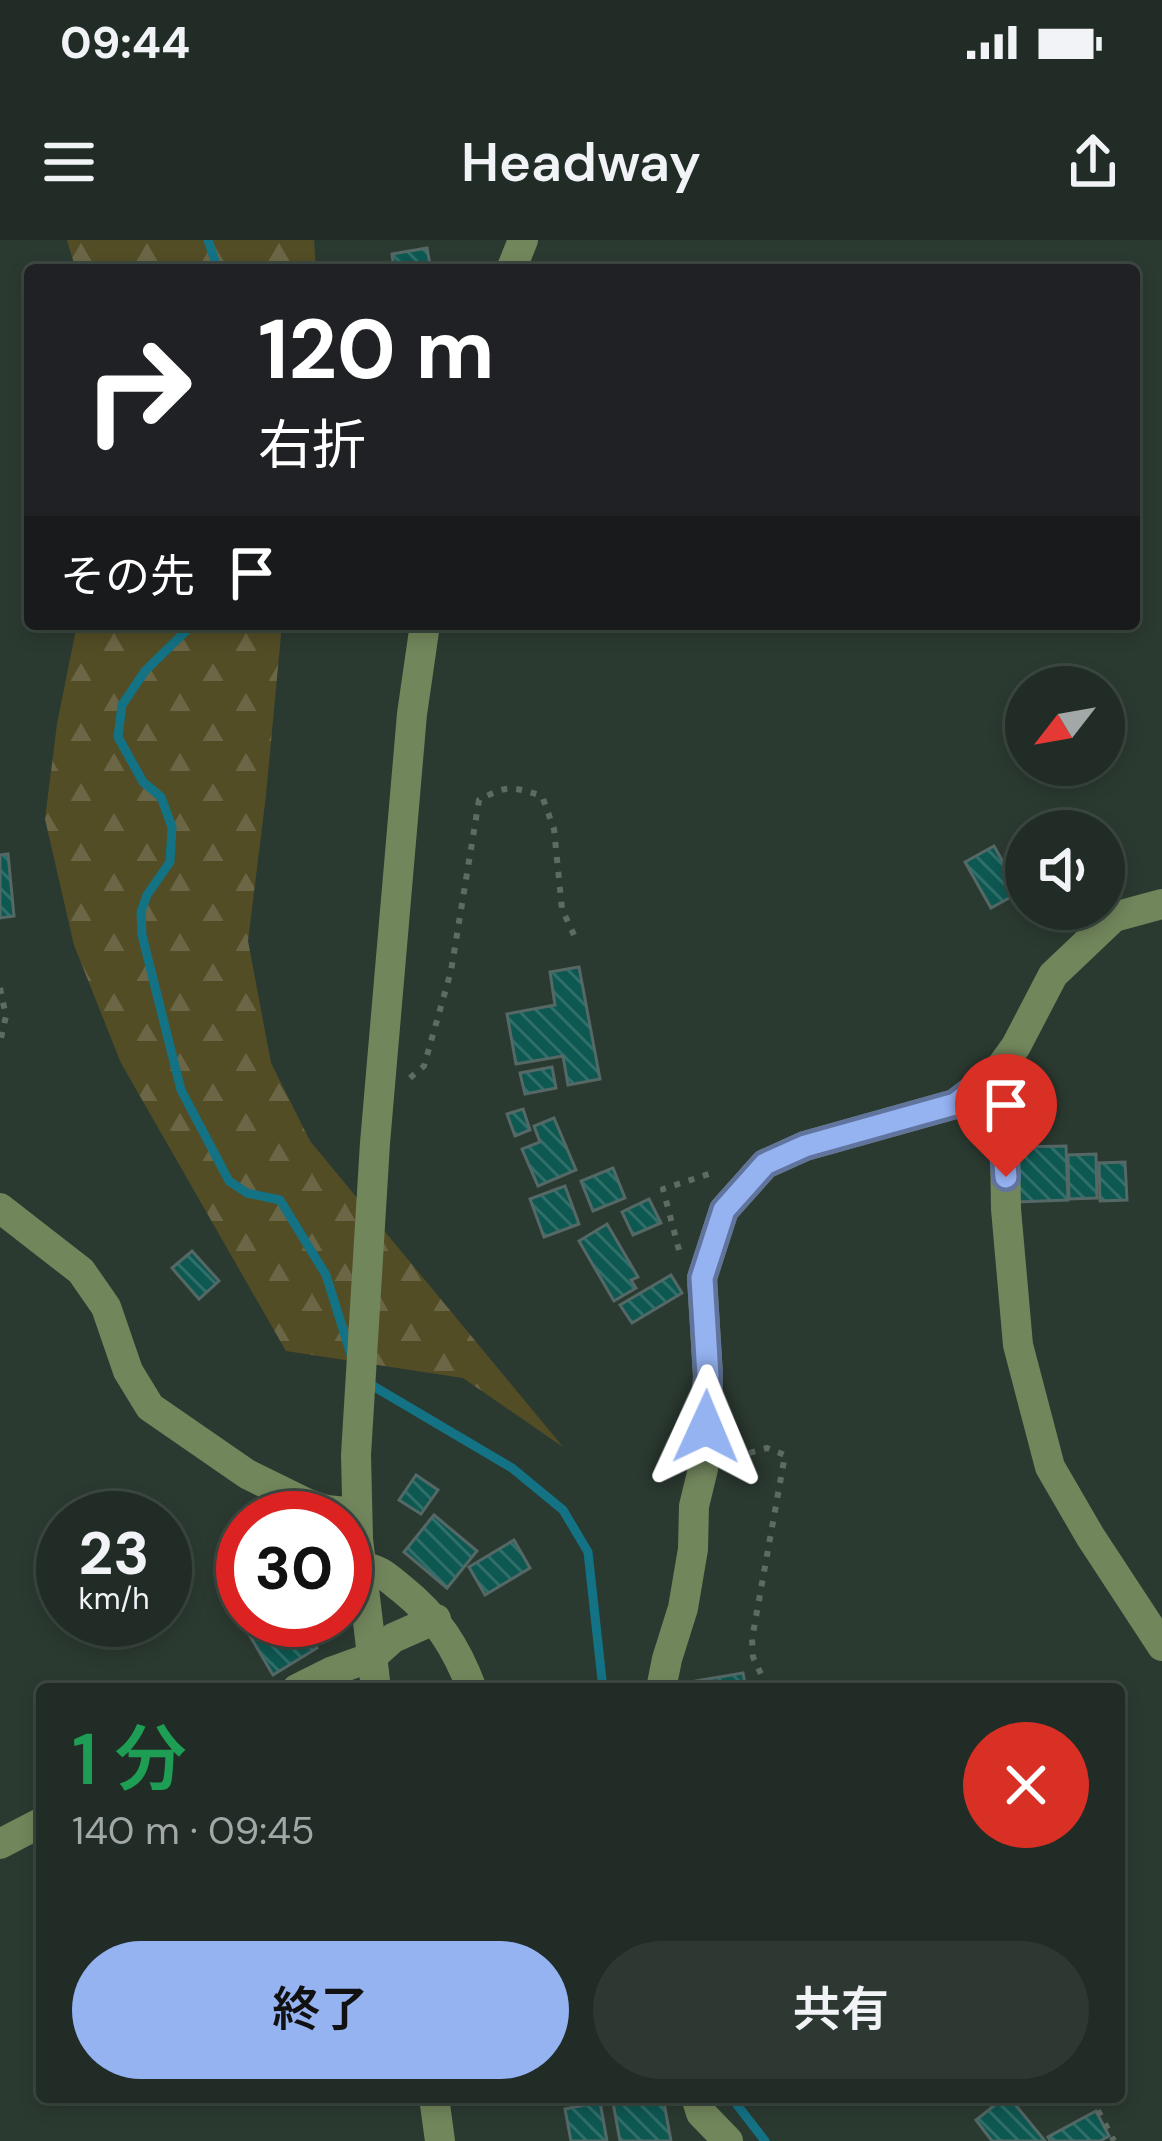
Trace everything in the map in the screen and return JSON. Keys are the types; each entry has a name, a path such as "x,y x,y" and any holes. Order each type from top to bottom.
{"street":[{"path":"356,1491 375,1143 412,714 424,630"},
{"path":"662,1683 683,1609 693,1549 708,1376 702,1278 724,1210 765,1164 805,1146 955,1104 998,1071 1053,975 1114,917 1162,904"},
{"path":"998,1071 1018,1345 1050,1467 1162,1646"},
{"path":"0,1208 81,1271 106,1307 128,1371 150,1407 247,1474 282,1491"},
{"path":"372,1568 436,1619 460,1656 470,1683"},
{"path":"309,1683 372,1657 393,1638 436,1619"},
{"path":"371,1647 375,1683"},
{"path":"0,1844 36,1825"},
{"path":"435,2103 440,2141"},
{"path":"698,2103 701,2113 728,2141"}],"path":[{"path":"409,1079 424,1066 451,971 479,800 512,786 542,796 554,829 562,909 574,935"},
{"path":"0,988 6,1016 0,1042"},
{"path":"703,1469 767,1448 784,1455 752,1639 753,1657 765,1683"},
{"path":"1094,2103 1114,2141"}],"green space":[{"path":"67,240 314,240 316,264 74,264"},
{"path":"76,630 281,630 248,941 271,1063 310,1141 563,1447 463,1378 286,1351 121,1063 74,945 45,819"}],"building":[{"path":"427,248 430,264 393,264 392,254"},
{"path":"994,846 1005,865 1005,900 991,908 965,862"},
{"path":"8,854 14,916 0,918 0,855"},
{"path":"579,967 600,1079 568,1085 563,1056 516,1064 507,1014 555,1005 550,972"},
{"path":"552,1067 556,1088 525,1094 520,1073"},
{"path":"523,1109 530,1130 515,1136 507,1114"},
{"path":"554,1118 576,1170 538,1186 522,1149 540,1142 534,1126"},
{"path":"1066,1146 1068,1200 1013,1202 1011,1147"},
{"path":"1096,1154 1097,1198 1069,1199 1068,1155"},
{"path":"1125,1162 1127,1200 1100,1201 1099,1163"},
{"path":"613,1168 625,1198 593,1211 581,1181"},
{"path":"565,1186 579,1224 544,1237 530,1199"},
{"path":"649,1199 661,1223 633,1235 622,1212"},
{"path":"607,1224 638,1277 631,1280 636,1288 614,1301 579,1241"},
{"path":"192,1251 219,1281 199,1299 172,1268"},
{"path":"671,1275 682,1293 632,1323 620,1305"},
{"path":"416,1475 438,1490 421,1514 399,1500"},
{"path":"434,1515 477,1551 447,1588 404,1552"},
{"path":"514,1540 530,1568 485,1595 469,1567"},
{"path":"256,1647 316,1647 317,1648 273,1675"},
{"path":"743,1673 745,1683 696,1683"},
{"path":"600,2103 607,2141 571,2141 565,2109"},
{"path":"613,2103 664,2103 671,2141 620,2141"},
{"path":"997,2103 1014,2103 1045,2141 992,2141 976,2120"},
{"path":"1096,2111 1109,2136 1100,2141 1050,2141 1048,2137"}],"waterway":[{"path":"208,240 216,264"},
{"path":"187,630 145,671 122,705 118,737 143,782 161,797 172,827 170,862 147,895 141,912 142,935 181,1090 229,1181 247,1193 280,1200 326,1275 351,1355"},
{"path":"368,1383 512,1468 563,1510 588,1552 602,1683"},
{"path":"736,2103 765,2141"}],"route":[{"path":"706,1427 702,1278 724,1210 765,1164 805,1146 955,1104 998,1071 1006,1177"}]}
